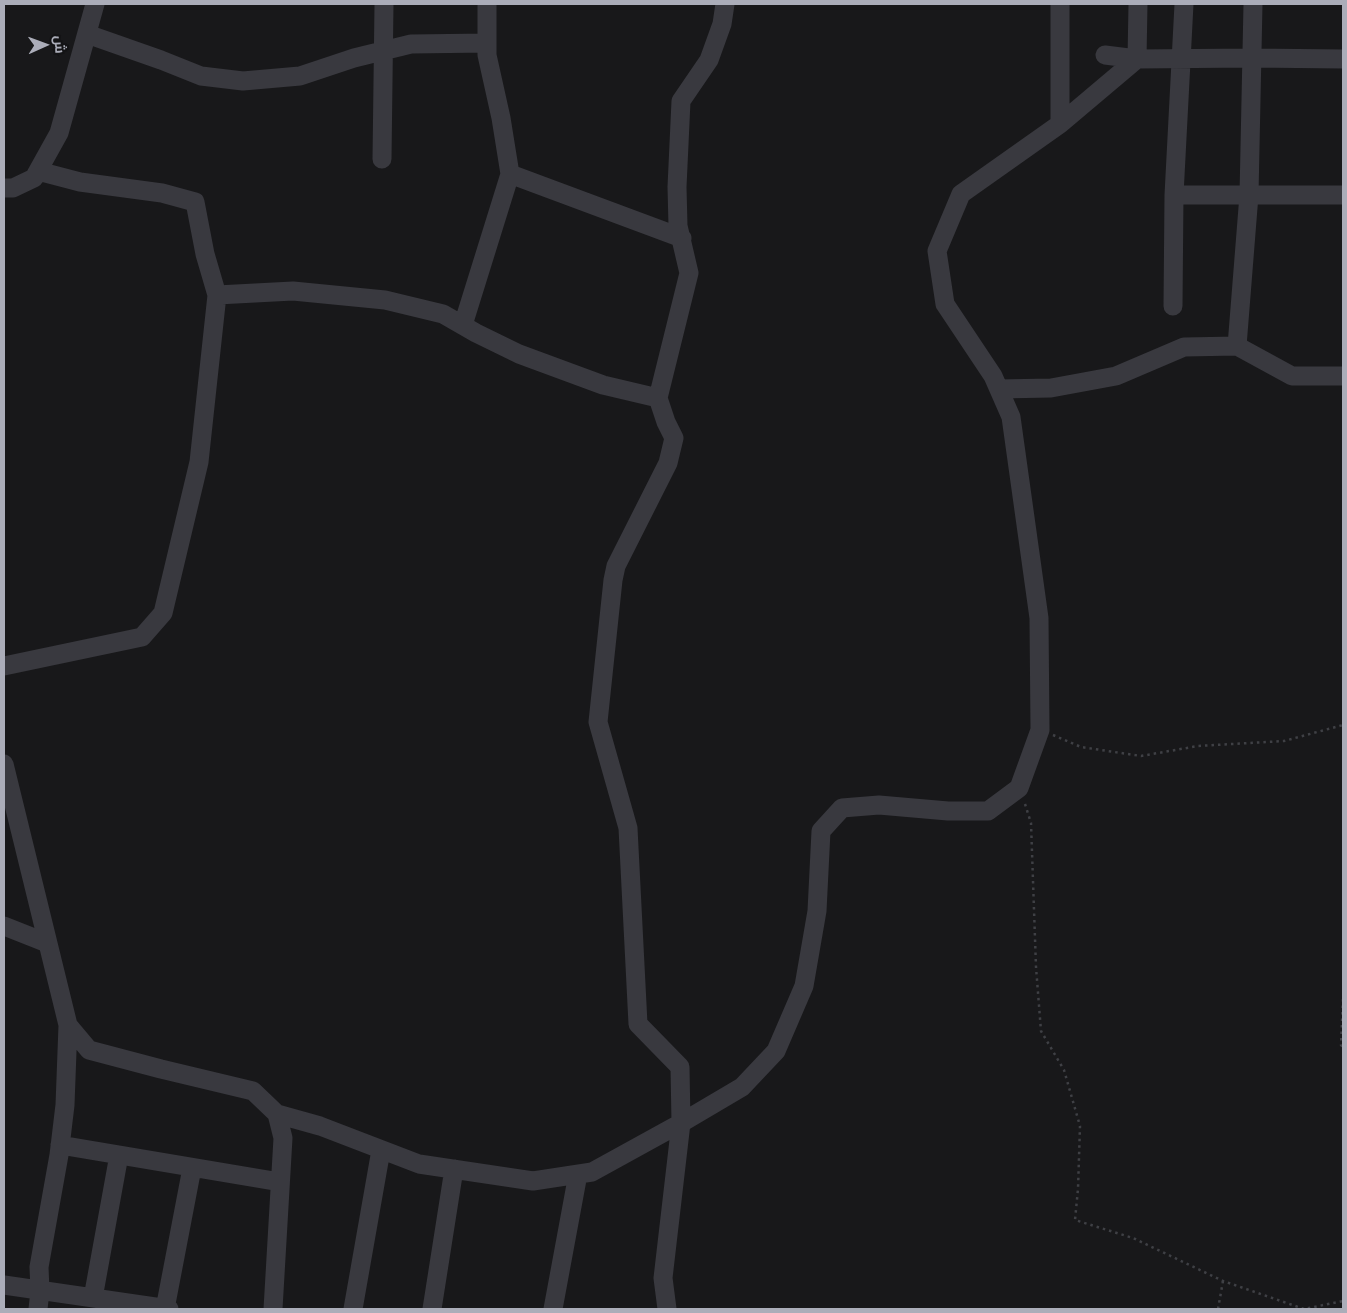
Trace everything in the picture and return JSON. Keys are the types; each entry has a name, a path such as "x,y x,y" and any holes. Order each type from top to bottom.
{"street":[{"path":"4,188 13,188 34,178 58,134 95,4"},
{"path":"382,158 384,4"},
{"path":"463,325 510,174 501,118 487,55 487,4"},
{"path":"667,1309 663,1278 681,1124 680,1067 638,1024 628,828 598,722 612,580 616,566 668,463 674,438 658,398 689,273 678,226 677,187 681,101 709,60 722,24 725,4"},
{"path":"1060,4 1060,124"},
{"path":"68,1025 89,1050 253,1092 277,1114 320,1126 419,1164 533,1181 592,1172 681,1124 742,1087 776,1051 804,986 818,912 821,832 842,808 879,805 948,811 988,812 1019,788 1040,730 1040,618 1011,418 993,376 945,304 937,251 962,194 1060,124 1137,59 1138,4"},
{"path":"1173,306 1174,194 1184,4"},
{"path":"1237,346 1249,196 1253,4"},
{"path":"87,34 201,76 243,81 300,76 354,58 411,44 487,43"},
{"path":"1105,56 1137,59 1343,59"},
{"path":"4,666 142,637 163,613 199,462 217,295 205,254 195,202 162,194 80,182 38,171"},
{"path":"510,174 682,238"},
{"path":"1174,194 1249,196 1343,195"},
{"path":"217,295 293,291 385,300 443,314 519,354 603,385 658,398"},
{"path":"999,389 1051,388 1116,376 1184,347 1237,346 1292,376 1343,376"},
{"path":"4,764 68,1025 65,1105 60,1145 38,1267 40,1290 38,1309"},
{"path":"4,926 47,943"},
{"path":"273,1309 283,1138 277,1114"},
{"path":"60,1145 280,1182"},
{"path":"353,1309 382,1150"},
{"path":"93,1298 118,1155"},
{"path":"4,1285 166,1309 192,1168"},
{"path":"432,1309 454,1169"},
{"path":"553,1309 578,1174"}],"path":[{"path":"1040,730 1081,747 1141,756 1198,746 1284,741 1343,725"},
{"path":"1019,788 1031,823 1036,966 1041,1031 1064,1070 1080,1126 1075,1220 1133,1238 1223,1280 1304,1309 1343,1301"},
{"path":"1343,999 1341,1045 1343,1048"},
{"path":"1218,1309 1223,1280"}]}
